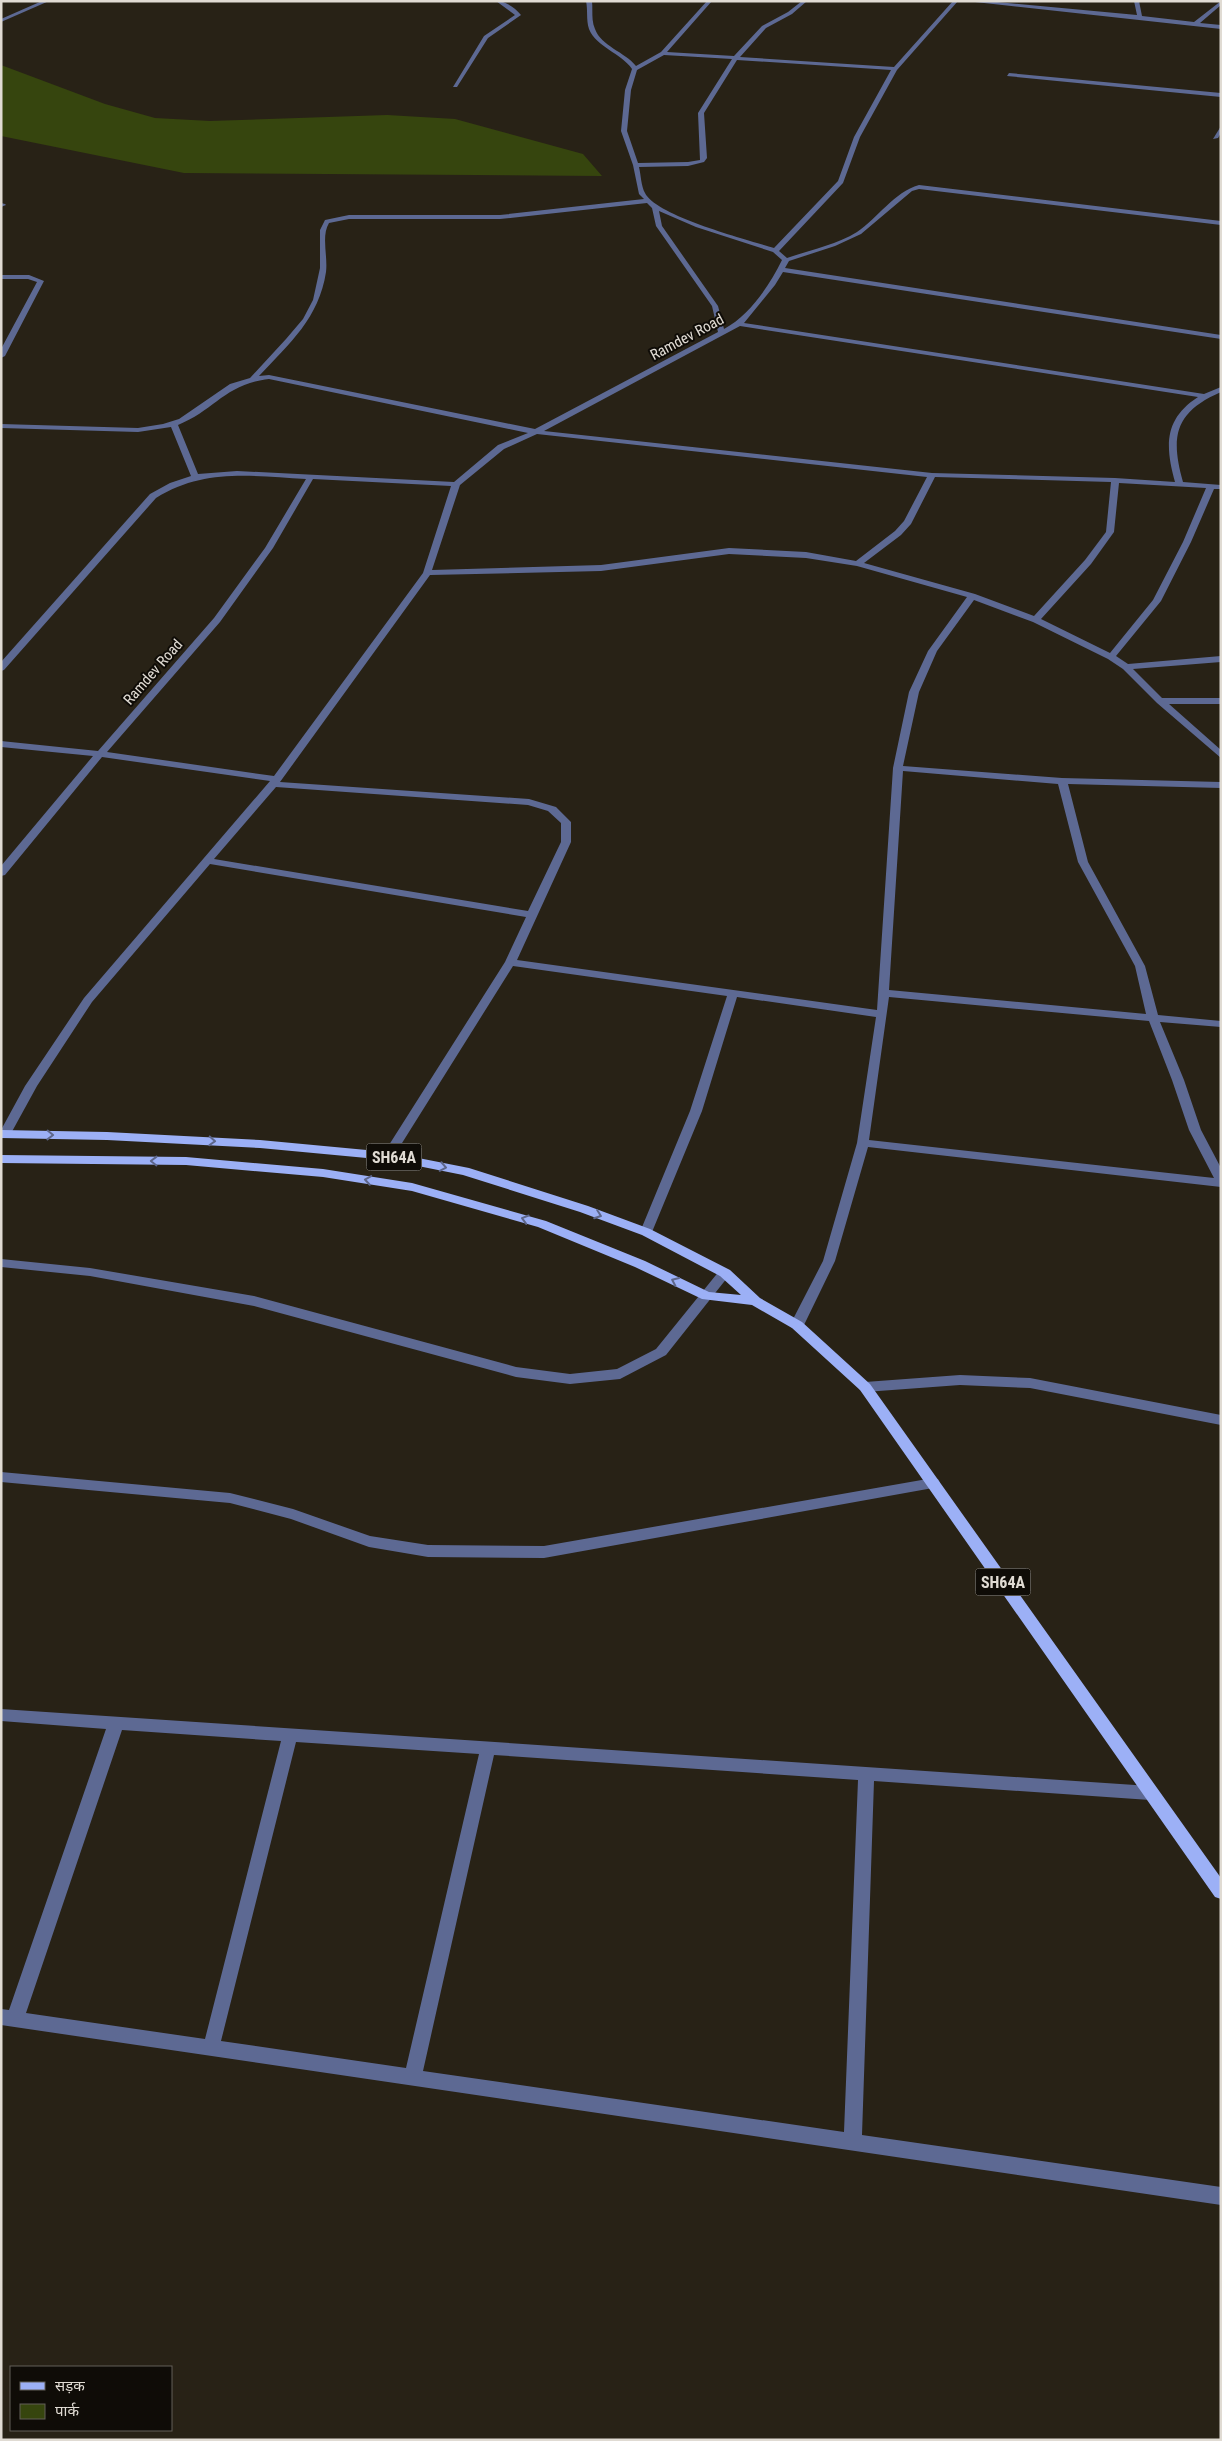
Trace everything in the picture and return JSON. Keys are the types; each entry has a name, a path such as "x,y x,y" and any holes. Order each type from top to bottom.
{"main road":[{"name":"SH64A","path":"3,1134 108,1136 260,1144 388,1156 465,1172 584,1209 646,1232 725,1274 755,1301 797,1325 865,1388 1221,1892"},
{"name":"SH64A","path":"1,1159 186,1161 324,1173 412,1187 542,1224 640,1264 707,1296 755,1301"}],"street":[{"path":"2,20 47,1"},
{"path":"455,86 486,37 518,15 515,10 498,1"},
{"path":"590,1 592,30 598,37 631,61 635,69"},
{"path":"710,1 663,53 635,69 628,90 624,131 636,165 642,194 647,201 655,207 698,226 775,251 786,260 833,245 859,233 910,190 919,187 1221,223"},
{"path":"636,165 688,164 702,161 704,158 701,113 735,59 764,27 790,13 805,1"},
{"path":"775,251 841,182 857,137 895,69 956,1"},
{"path":"968,1 1140,17 1221,27"},
{"path":"1136,1 1140,17"},
{"path":"1195,24 1221,2"},
{"path":"663,53 895,69"},
{"path":"1009,75 1221,95"},
{"path":"1215,138 1221,128"},
{"path":"253,378 309,315 316,300 324,258 323,225 327,221 349,217 500,216 647,201"},
{"path":"655,207 659,226 715,306 722,334"},
{"name":"Ramdev Road","path":"456,484 501,447 536,432 739,324 782,270 786,260"},
{"path":"782,270 1221,337"},
{"path":"1,277 29,277 41,281 1,356"},
{"path":"739,324 1203,396"},
{"path":"1,426 138,430 174,424 188,418 226,388 237,382 253,378 289,379 536,432 932,475 1115,480 1221,487"},
{"path":"1179,483 1171,458 1173,427 1189,406 1203,396 1221,389"},
{"path":"174,424 195,476"},
{"path":"1,668 153,496 172,483 195,476 237,473 456,484 427,573 275,781 88,1000 31,1086 3,1134"},
{"path":"858,564 898,533 908,522 932,475"},
{"name":"Ramdev Road","path":"1,873 100,754 217,620 269,548 310,478"},
{"path":"1036,620 1088,562 1110,532 1115,480"},
{"path":"1111,658 1156,601 1187,542 1211,486"},
{"path":"427,573 601,568 729,551 806,555 858,564 972,596 1036,620 1111,658 1126,667 1160,702 1221,755"},
{"path":"797,1325 830,1261 863,1143 882,1014 898,768 914,692 933,651 972,596"},
{"path":"1126,667 1221,659"},
{"path":"1160,702 1221,701"},
{"path":"1,744 100,754 275,781 529,802 552,809 566,822 566,842 510,962 388,1156"},
{"path":"898,768 1062,781 1221,785"},
{"path":"1062,781 1083,862 1140,966 1153,1018 1178,1080 1195,1130 1221,1182"},
{"path":"208,861 532,914"},
{"path":"510,962 882,1014"},
{"path":"646,1232 696,1111 732,993"},
{"path":"883,993 984,1004 1221,1024"},
{"path":"863,1143 1058,1166 1221,1182"},
{"path":"1,1263 90,1272 254,1301 516,1372 570,1379 620,1374 661,1352 725,1274"},
{"path":"865,1388 960,1380 1030,1383 1221,1420"},
{"path":"1,1477 230,1498 293,1514 369,1541 428,1551 544,1552 933,1483"},
{"path":"1,1715 1150,1793"},
{"path":"116,1723 8,2018 1221,2196"},
{"path":"211,2048 290,1734"},
{"path":"412,2077 488,1748"},
{"path":"853,2143 866,1773"}],"green space":[{"path":"1,65 105,104 155,118 210,121 387,115 455,119 583,154 602,176 184,173 1,136"}]}
